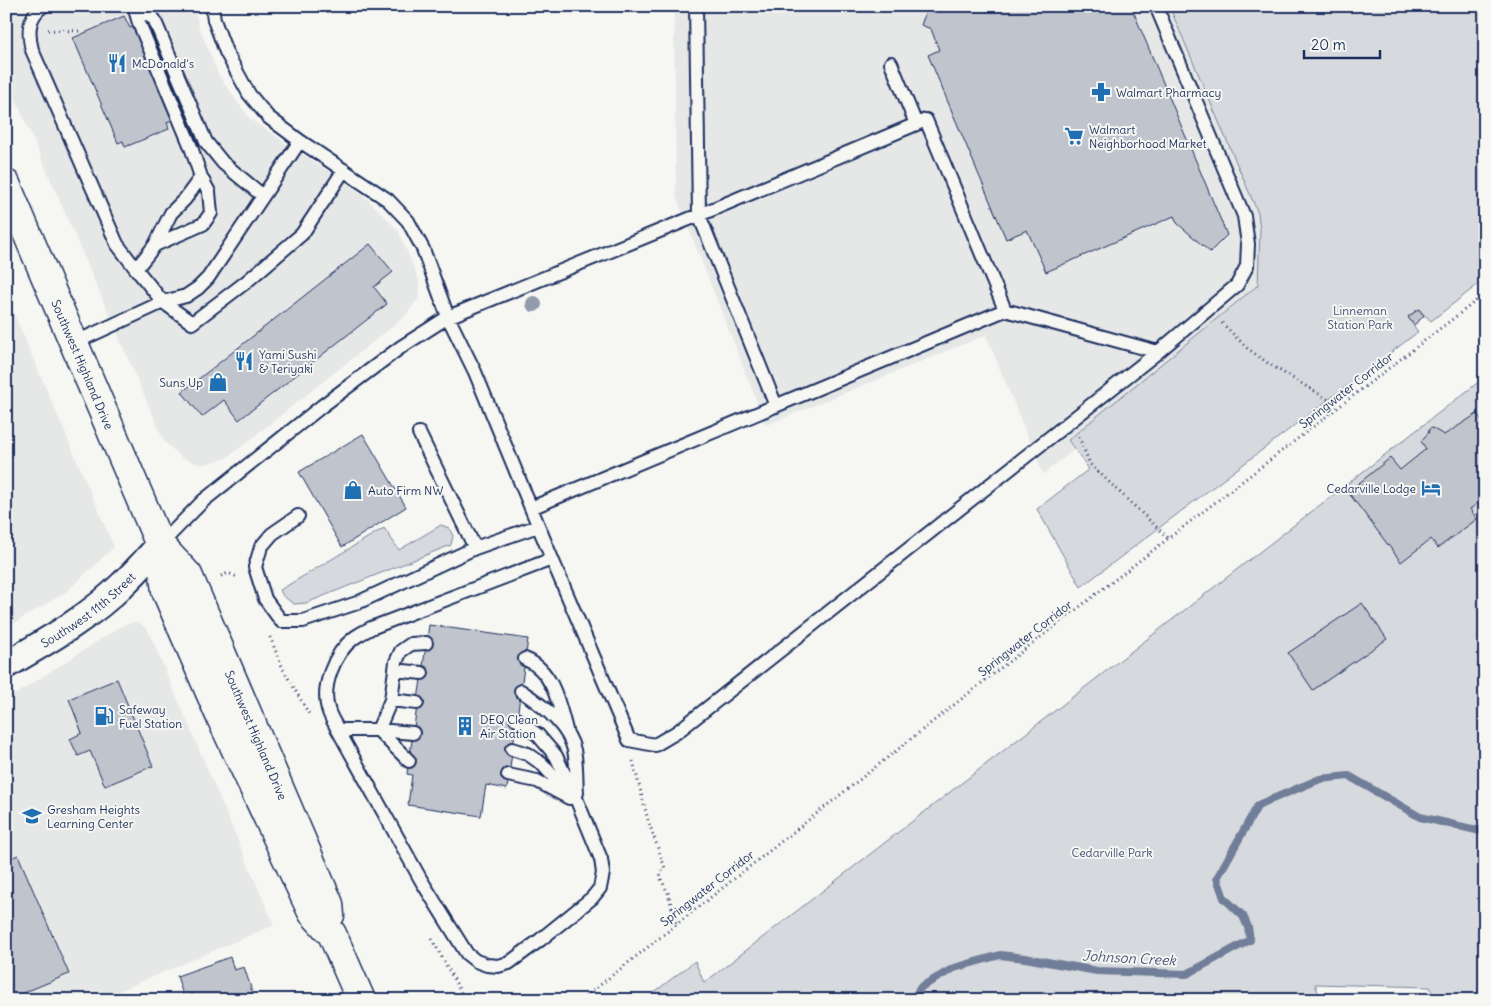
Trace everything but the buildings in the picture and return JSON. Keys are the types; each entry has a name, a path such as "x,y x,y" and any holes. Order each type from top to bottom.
{"main road":[{"name":"Southwest Highland Drive","path":"6,184 160,545 188,574 329,904 332,934 360,1000"}],"street":[{"name":"Southwest 11th Street","path":"6,665 48,640 100,604 123,585 160,545"}],"lane":[{"path":"43,6 30,22 29,37 32,50 117,244 163,302 192,323 246,282 302,234 344,170"},
{"path":"135,6 139,23 191,147 201,177 209,192 211,213 203,224 156,245"},
{"path":"135,6 154,19 206,142 222,163 263,196"},
{"path":"212,6 214,20 226,52 249,94 268,117 300,141 388,200 408,222 423,249 448,317 475,372 629,740 655,745 677,732 1073,420 1158,352 1237,285 1247,266 1248,244 1244,216 1156,6"},
{"path":"696,6 699,215 776,406"},
{"path":"890,63 916,124"},
{"path":"160,545 203,501 322,406 401,347 448,317 926,120 1005,310"},
{"path":"74,342 163,302 186,296 198,288 208,278 300,141"},
{"path":"136,269 156,245 171,214 201,177"},
{"path":"531,508 1005,310 1158,352"},
{"path":"419,433 475,548"},
{"path":"298,516 272,534 261,546 255,567 265,599 281,620 303,620 357,604 475,548 538,526"},
{"path":"516,719 538,735 556,756 578,803 600,859 603,873 600,888 584,904 540,940 509,963 498,966 487,965 476,961 467,954 406,854 328,711 326,690 331,670 341,652 353,638 371,628 552,559"},
{"path":"378,730 391,700 396,662 401,652 411,644 426,643"},
{"path":"526,659 535,662 543,670 555,691 574,750 578,803"},
{"path":"395,670 422,673"},
{"path":"521,691 538,702 567,732"},
{"path":"391,700 418,703"},
{"path":"338,730 378,730 413,733"},
{"path":"378,730 409,761"},
{"path":"512,749 528,754 542,764 578,803"},
{"path":"508,775 537,781 578,803"}],"path":[{"name":"Springwater Corridor","path":"580,1000 1000,669 1485,294"},
{"path":"1208,309 1246,348 1339,406"},
{"path":"1073,420 1090,464 1168,538"},
{"path":"629,740 648,820 665,868 661,872 660,877 668,893 676,923"}],"shaded area":[{"path":"6,6 194,6 199,27 219,76 250,119 361,193 398,230 419,280 420,297 402,319 227,458 202,465 182,458 164,441 6,77"},
{"path":"674,6 1167,6 1298,275 1043,474 986,335 766,425 676,196"},
{"path":"6,295 114,547 66,592 6,628"},
{"path":"135,622 148,630 274,925 98,1000 6,1000 6,700 123,625"}],"green space":[{"name":"Linneman Station Park","path":"1169,6 1485,6 1485,279 1431,321 1418,309 1408,317 1418,332 1081,587 1037,509 1089,469 1068,440 1258,285 1260,230 1258,213"},
{"name":"Cedarville Park","path":"1485,377 1485,1000 1436,1000 1430,987 1315,984 1321,1000 644,1000 695,961 704,983"},
{"path":"441,525 449,528 453,536 451,545 306,603 294,604 283,596 280,590 384,528 399,550"}],"waterway":[{"name":"Johnson Creek","path":"912,1000 921,987 954,968 1000,955 1097,971 1187,974 1250,940 1248,927 1243,916 1224,898 1217,878 1258,805 1320,779 1349,776 1420,817 1485,832"}],"place":[{"name":"McDonald's","path":"117,63"},
{"name":"Walmart Pharmacy","path":"1101,92"},
{"name":"Walmart Neighborhood Market","path":"1074,136"},
{"name":"Yami Sushi & Teriyaki","path":"244,361"},
{"name":"Suns Up","path":"218,382"},
{"name":"Cedarville Lodge","path":"1431,488"},
{"name":"Auto Firm NW","path":"353,490"},
{"name":"Safeway Fuel Station","path":"104,716"},
{"name":"DEQ Clean Air Station","path":"465,726"},
{"name":"Gresham Heights Learning Center","path":"32,816"}]}
